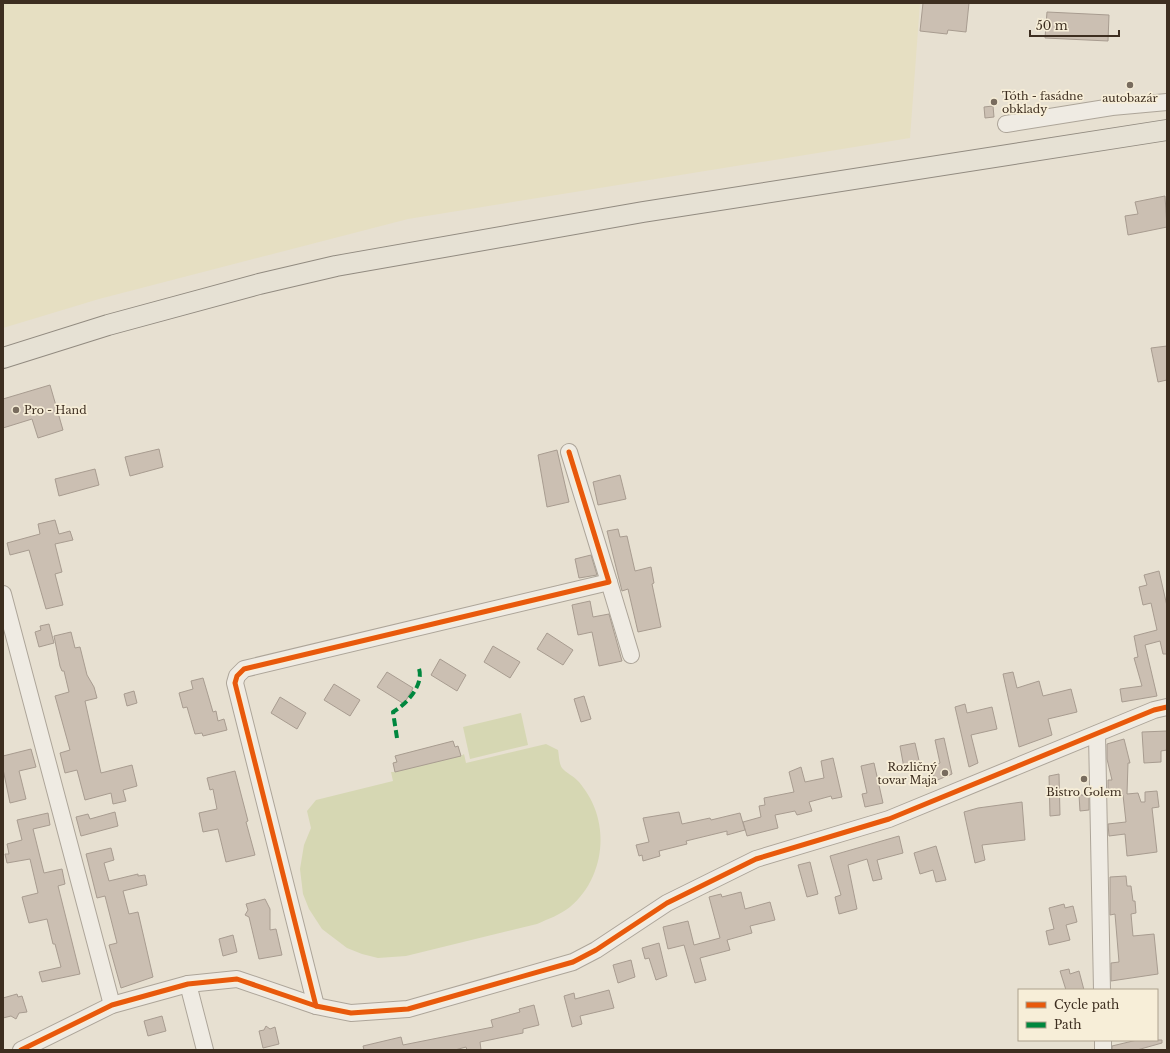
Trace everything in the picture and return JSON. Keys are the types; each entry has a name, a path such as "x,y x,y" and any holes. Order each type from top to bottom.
{"main road":[{"path":"3,358 123,321 267,282 336,266 658,209 1167,130"}],"street":[{"path":"1006,124 1112,107 1167,102"},
{"path":"569,452 631,655"},
{"path":"316,1006 235,683 237,676 244,669 609,582"},
{"path":"3,594 112,1005"},
{"path":"21,1050 112,1005 188,984 237,979 316,1006 351,1013 408,1009 573,962 596,950 667,903 756,859 889,819 1154,710 1167,707"},
{"path":"1097,734 1102,989"},
{"path":"188,984 205,1050"}],"shaded area":[{"path":"3,3 920,3 910,138 408,219 99,299 3,328"}],"green space":[{"path":"521,713 528,745 470,759 463,727"},
{"path":"453,741 455,747 458,746 461,756 464,754 466,763 546,744 558,750 562,768 577,780 588,794 597,816 600,830 600,844 599,858 595,872 580,897 570,907 558,915 537,924 406,956 378,958 347,948 322,929 309,909 303,894 300,869 304,845 311,828 307,811 316,800 393,781 391,772 395,772 393,763 397,761 395,756"}],"building":[{"path":"923,3 969,3 966,32 948,30 947,34 920,31"},
{"path":"1047,12 1109,15 1108,41 1045,38"},
{"path":"993,106 994,117 985,118 984,107"},
{"path":"1165,196 1167,227 1128,235 1125,216 1138,214 1135,202"},
{"path":"1167,346 1167,380 1158,382 1151,348"},
{"path":"50,385 63,430 38,438 32,419 3,428 3,399"},
{"path":"159,449 163,467 130,476 125,457"},
{"path":"557,450 569,502 547,507 538,455"},
{"path":"95,469 99,485 59,496 55,479"},
{"path":"620,475 626,499 598,505 593,482"},
{"path":"55,520 59,534 70,531 73,540 55,544 62,572 55,574 63,605 46,609 29,550 10,555 7,543 40,534 38,524"},
{"path":"618,529 620,537 627,536 635,571 651,567 654,583 652,584 661,627 638,632 628,589 622,591 607,531"},
{"path":"591,555 597,575 579,578 575,559"},
{"path":"1159,571 1167,606 1167,654 1163,654 1160,641 1145,645 1157,696 1122,702 1120,689 1142,686 1134,658 1138,657 1134,636 1157,630 1151,603 1143,605 1139,587 1147,585 1144,575"},
{"path":"590,601 593,617 609,614 622,661 599,666 592,632 578,635 572,605"},
{"path":"49,624 54,643 39,647 35,632 41,630 40,626"},
{"path":"71,632 75,648 80,647 87,675 94,687 97,698 85,701 101,773 132,765 137,786 123,790 126,801 113,804 111,793 85,800 77,770 65,773 60,753 70,750 55,696 69,692 64,671 62,671 60,666 54,636"},
{"path":"547,633 573,650 563,665 537,649"},
{"path":"493,646 520,662 510,678 484,662"},
{"path":"440,659 466,675 457,691 431,675"},
{"path":"387,672 413,688 404,704 377,687"},
{"path":"1013,672 1017,688 1039,681 1043,696 1071,689 1077,712 1048,719 1052,735 1019,747 1003,674"},
{"path":"203,678 213,712 216,711 218,721 224,719 227,730 203,736 202,733 195,734 187,707 183,708 179,693 193,689 191,681"},
{"path":"334,684 360,700 350,716 324,700"},
{"path":"134,691 137,703 127,706 124,694"},
{"path":"584,696 591,719 581,722 574,699"},
{"path":"280,697 306,713 297,729 271,713"},
{"path":"965,704 967,713 992,707 997,729 971,735 978,763 969,767 955,707"},
{"path":"1167,731 1167,750 1161,751 1161,762 1144,763 1142,732"},
{"path":"944,738 952,774 935,781 932,768 940,763 935,740"},
{"path":"1124,739 1130,763 1128,763 1127,794 1138,793 1141,802 1145,802 1145,792 1157,791 1159,807 1152,808 1157,852 1127,856 1125,834 1109,836 1108,824 1126,822 1123,795 1108,795 1108,780 1112,780 1107,759 1107,744"},
{"path":"453,741 455,747 458,746 461,756 395,772 393,763 397,762 395,756"},
{"path":"915,743 920,765 904,768 900,746"},
{"path":"31,749 36,767 19,771 26,799 10,803 3,769 3,756"},
{"path":"833,758 842,797 832,799 831,796 809,802 812,811 797,815 795,811 775,815 778,828 747,836 743,822 761,817 759,806 765,805 764,798 794,792 789,772 801,767 805,782 824,778 821,761"},
{"path":"874,763 883,803 865,807 862,794 867,793 861,766"},
{"path":"235,771 255,855 226,862 218,829 203,832 199,813 217,809 213,789 210,790 207,778"},
{"path":"1059,774 1060,815 1050,816 1049,776"},
{"path":"1079,795 1089,795 1089,810 1080,811"},
{"path":"1022,802 1025,840 982,845 985,860 975,863 964,812 978,808"},
{"path":"115,812 118,826 81,836 76,817 88,814 90,819"},
{"path":"679,812 682,824 710,818 711,820 740,813 745,830 727,835 727,831 686,841 687,844 659,851 660,856 643,861 642,855 639,856 636,845 649,842 643,818"},
{"path":"48,813 50,825 33,829 44,873 62,869 65,884 58,886 80,974 42,982 39,972 61,967 55,944 53,944 47,919 29,923 22,897 38,893 30,859 7,863 5,854 9,854 7,844 22,840 17,820"},
{"path":"899,836 903,853 877,860 882,879 873,881 867,859 848,865 857,909 839,914 835,897 841,895 830,856"},
{"path":"936,846 946,880 936,882 933,870 920,874 914,853"},
{"path":"111,848 114,860 104,863 109,881 138,874 138,876 145,875 147,885 123,891 129,914 138,912 153,977 121,988 109,945 117,943 105,896 97,898 86,854"},
{"path":"810,862 818,894 807,897 798,865"},
{"path":"1126,876 1127,886 1131,886 1133,901 1135,901 1136,913 1131,914 1133,936 1154,934 1158,974 1111,981 1111,963 1119,962 1115,914 1110,915 1110,877"},
{"path":"741,892 745,909 770,902 775,920 750,926 752,933 727,940 730,950 700,958 706,980 695,983 684,945 668,949 663,927 688,921 694,945 720,938 709,897 721,894 722,897"},
{"path":"265,899 270,909 270,930 276,929 282,955 259,959 249,917 245,915 248,910 246,904"},
{"path":"1064,904 1065,908 1073,906 1077,922 1066,925 1070,940 1049,945 1046,931 1054,929 1049,908"},
{"path":"233,935 237,952 223,956 219,939"},
{"path":"659,943 667,976 656,980 649,958 645,959 642,948"},
{"path":"631,960 635,977 618,983 613,965"},
{"path":"1069,969 1070,974 1079,971 1084,989 1066,989 1060,971"},
{"path":"609,990 614,1008 580,1016 582,1024 572,1027 564,996 574,993 575,999"},
{"path":"17,994 18,997 22,996 27,1012 19,1013 16,1019 11,1016 3,1018 3,998"},
{"path":"534,1005 539,1025 523,1029 523,1033 480,1042 481,1050 467,1050 466,1047 455,1050 364,1050 363,1046 401,1037 403,1045 493,1027 491,1020 520,1012 519,1009"},
{"path":"162,1016 166,1031 148,1036 144,1021"},
{"path":"266,1026 270,1029 275,1027 279,1044 263,1048 259,1031 264,1030"},
{"path":"1162,1040 1162,1043 1137,1050 1112,1050 1112,1046 1133,1041"}],"marked path":[{"path":"397,738 393,712 404,704 414,692 420,673 418,666"}],"cycle path":[{"path":"316,1006 235,683 237,676 244,669 609,582 569,452"},
{"path":"21,1050 112,1005 188,984 237,979 316,1006 351,1013 408,1009 573,962 596,950 667,903 756,859 889,819 1154,710 1167,707"}],"place":[{"name":"autobazár","path":"1130,85"},
{"name":"Tóth - fasádne obklady","path":"994,102"},
{"name":"Pro - Hand","path":"16,410"},
{"name":"Rozličný tovar Maja","path":"945,773"},
{"name":"Bistro Golem","path":"1084,779"}]}
